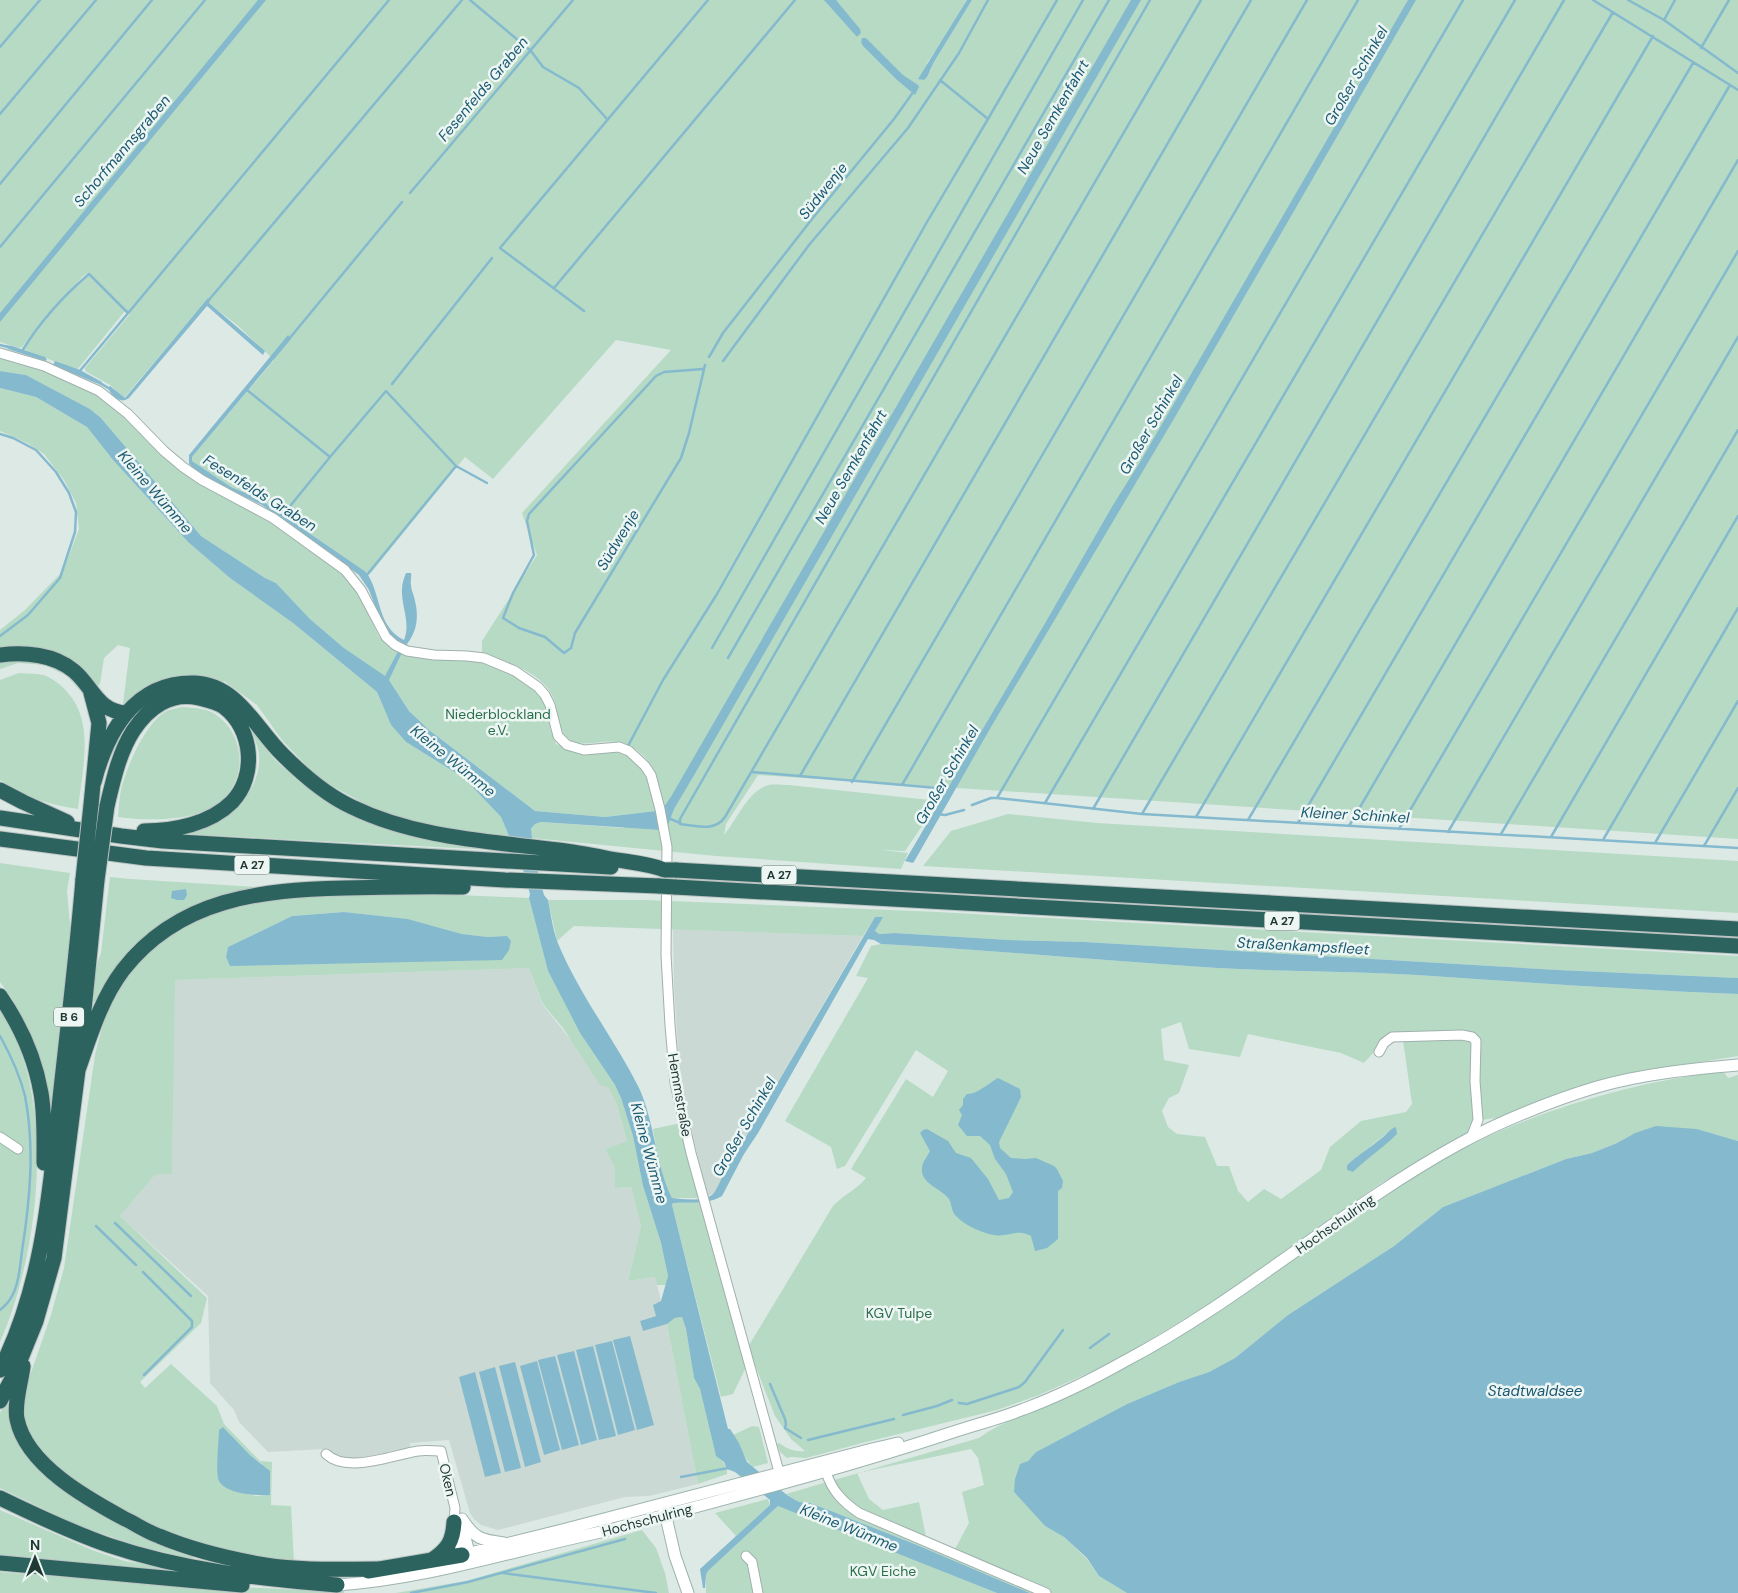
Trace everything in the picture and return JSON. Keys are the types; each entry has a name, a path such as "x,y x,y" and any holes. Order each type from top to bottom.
{"highway":[{"path":"0,655 35,655 61,663 74,670 90,691 109,709 126,713 134,704 163,688 197,683 209,686 236,699 281,754 298,770 317,786 350,806 391,823 415,830 494,842 560,857"},
{"path":"90,691 99,724 94,782"},
{"name":"B 6","path":"0,1370 30,1292 44,1225 90,879 107,806 114,775 133,731 150,711 172,697 189,695 209,700 224,707 235,718 248,746 248,767 243,786 232,802 213,816 190,825 154,831 76,826"},
{"name":"B 6","path":"0,1401 36,1322 54,1258 78,1070 90,879 91,805 94,782 105,747 126,713"},
{"path":"0,790 76,826"},
{"name":"A 27","path":"0,818 120,836 163,840 494,860 560,857 665,869 1738,929"},
{"path":"50,825 76,826"},
{"name":"A 27","path":"0,839 146,858 505,884 570,883 659,886 1738,946"},
{"path":"78,1070 101,1008 123,971 150,942 179,920 212,906 260,893 308,889 505,884"},
{"path":"0,996 21,1032 31,1056 41,1092 44,1132 44,1225"},
{"path":"25,1348 17,1418 21,1432 44,1464 65,1482 97,1504 159,1536 219,1555 265,1565 378,1569"},
{"path":"0,1498 71,1531 108,1545 171,1562 278,1581 337,1585"},
{"path":"429,1562 441,1554 450,1544 454,1536 457,1516"},
{"path":"244,1575 336,1575 429,1562 467,1559"},
{"path":"0,1563 263,1587 337,1585"}],"street":[{"name":"Hemmstraße","path":"0,353 44,366 99,391 128,414 164,451 183,467 202,480 273,518 345,570 361,590 380,629 395,645 407,650 434,655 484,658 515,671 538,687 545,695 550,705 558,736 567,746 584,750 619,747 640,759 651,775 667,847 666,935 669,1015 676,1083 691,1153 780,1481"},
{"path":"1379,1052 1384,1043 1392,1037 1462,1035 1472,1037 1476,1041 1475,1081 1478,1120 1471,1138"},
{"name":"Hochschulring","path":"337,1585 363,1584 664,1510 767,1476 780,1481 826,1472 1023,1410 1067,1391 1125,1362 1212,1309 1369,1199 1471,1138 1542,1106 1598,1087 1650,1075 1738,1065"},
{"path":"1478,1120 1495,1127"},
{"path":"0,1137 18,1149"},
{"name":"Hochschulring","path":"467,1559 511,1544 757,1491 780,1481 872,1449 951,1432"},
{"name":"Oken","path":"326,1454 332,1459 354,1463 373,1461 420,1450 441,1451 467,1559"},
{"path":"826,1472 833,1490 842,1501 875,1521 1046,1593"},
{"path":"664,1510 678,1564 688,1593"},
{"path":"457,1516 471,1532 479,1537 489,1541 511,1544"},
{"path":"746,1556 752,1562 758,1593"}],"shaded area":[{"path":"673,929 863,936 730,1164 728,1164 716,1190 707,1196 680,1081 674,986"},
{"path":"529,968 543,1005 608,1087 617,1105 627,1141 605,1149 615,1168 615,1188 631,1187 641,1226 628,1281 655,1277 661,1301 656,1304 656,1316 640,1321 643,1330 667,1324 698,1484 649,1496 625,1497 498,1530 481,1525 470,1513 449,1440 410,1443 410,1453 369,1464 325,1454 324,1449 268,1452 239,1422 234,1410 210,1383 208,1296 120,1216 155,1175 172,1174 174,980"}],"green space":[{"path":"0,0 967,0 946,36 927,63 930,72 934,62 972,0 1738,0 1738,839 758,775 726,824 724,835 749,799 762,788 769,785 789,785 939,801 905,851 881,850 908,853 901,869 716,856 532,838 531,830 535,824 541,822 623,828 664,807 658,782 652,768 640,752 622,743 609,741 582,743 570,740 563,732 555,702 543,683 514,665 482,653 482,641 537,555 522,513 671,350 616,340 493,479 465,457 370,574 366,572 258,498 231,487 192,461 192,457 274,360 237,325 206,301 124,398 110,385 85,371 85,368 130,314 88,273 83,276 42,321 22,347 19,348 0,342"},
{"path":"86,276 89,276 125,311 77,370 25,350 51,312"},
{"name":"Niederblockland e.V.","path":"0,356 48,371 103,398 172,462 258,514 344,575 358,592 379,637 393,648 477,661 506,670 529,685 541,695 549,710 550,729 556,744 577,753 608,752 621,753 631,757 644,770 656,811 605,817 535,811 429,730 409,711 389,680 344,648 310,619 276,583 265,578 201,536 101,418 90,409 26,375 0,371"},
{"path":"0,388 36,397 87,427 113,460 188,542 230,578 293,623 377,692 391,725 406,742 464,778 501,817 509,836 461,831 403,818 367,805 318,778 282,740 257,705 224,681 219,685 135,698 123,704 130,648 118,645 104,658 100,684 95,688 89,678 72,661 43,651 20,646 0,649 0,630 25,610 63,571 79,529 76,503 64,480 44,454 29,444 0,431"},
{"path":"0,661 34,662 58,668 68,674 87,695 85,696 67,676 45,665 18,663 0,669"},
{"path":"19,673 40,674 50,678 68,693 76,705 82,719 85,748 78,809 38,799 18,791 0,780 0,680"},
{"path":"182,707 199,709 215,714 233,733 238,745 240,758 235,783 219,803 197,814 170,819 118,817 120,793 138,746 159,716 169,710"},
{"path":"251,729 274,759 302,784 336,806 379,826 422,838 495,848 495,850 183,834 219,821 237,807 252,788 259,766 259,755"},
{"path":"1008,814 1097,823 1738,861 1738,913 923,866 951,831"},
{"path":"0,863 70,873 67,891 71,937 50,1133 37,1058 25,1023 13,1000 0,982"},
{"path":"110,877 270,888 177,916 100,1002 90,1002 92,977 101,953"},
{"path":"349,894 434,894 529,898 548,971 580,1033 615,1085 621,1098 633,1136 643,1186 661,1243 668,1276 666,1285 657,1285 655,1277 628,1281 641,1226 631,1187 615,1188 615,1168 605,1149 627,1141 617,1105 608,1087 600,1085 563,1028 543,1004 529,968 175,980 172,1174 155,1175 120,1216 207,1298 201,1323 140,1382 145,1388 171,1364 217,1406 224,1424 260,1461 272,1462 271,1505 291,1506 294,1563 231,1552 152,1526 118,1510 53,1465 33,1440 24,1416 25,1390 51,1315 64,1268 95,1055 106,1018 122,984 133,969 159,943 191,923 225,908 243,903 282,898","holes":["344,912 408,919 462,934 488,937 507,936 226,957 228,947 292,916","223,1427 250,1455 262,1464 270,1495 256,1496 238,1492"]},
{"path":"548,900 646,900 938,912 1738,956 1738,978 1558,970 1085,942 1009,940 895,933 879,934 875,932 882,917 875,917 863,936 574,926 557,941"},
{"name":"KGV Tulpe","path":"881,944 923,946 1217,968 1405,974 1738,994 1738,1056 1657,1069 1500,1119 1480,1121 1465,1135 1381,1183 1220,1297 1130,1352 1095,1370 1039,1395 997,1410 806,1458 787,1458 780,1452 777,1444 779,1443 794,1450 805,1451 791,1439 775,1416 748,1347 833,1206 866,1178 851,1169 906,1079 933,1097 948,1071 916,1050 845,1166 837,1169 831,1147 785,1121 868,978 856,976 871,946","holes":["1181,1022 1189,1049 1240,1057 1248,1034 1341,1053 1364,1063 1385,1043 1403,1040 1412,1104 1406,1112 1361,1121 1330,1147 1321,1170 1281,1199 1264,1189 1248,1202 1238,1191 1229,1166 1217,1166 1205,1137 1177,1134 1168,1127 1162,1111 1169,1098 1179,1093 1189,1065 1164,1060 1161,1029","1392,1129 1353,1172 1347,1170 1347,1165"]},
{"path":"0,1010 18,1045 30,1085 36,1129 37,1174 33,1220 25,1264 14,1305 0,1342"},
{"path":"1723,1071 1728,1078 1738,1075 1738,1141 1697,1129 1635,1133 1592,1153 1566,1159 1443,1207 1394,1246 1288,1315 1235,1358 1209,1372 1179,1382 1127,1404 1036,1452 1028,1461 1021,1464 1014,1492 1045,1526 1064,1537 1087,1559 1099,1576 1127,1593 1030,1593 831,1511 810,1503 799,1502 786,1494 857,1473 869,1499 883,1510 919,1502 926,1537 955,1549 969,1523 962,1492 984,1485 978,1458 971,1449 862,1472 979,1438 1005,1423 1131,1364 1211,1316 1400,1185 1467,1147 1537,1116 1574,1104 1610,1093"},
{"path":"681,1123 700,1198 672,1198 660,1164 653,1129"},
{"path":"673,1203 701,1203 746,1367 733,1394 721,1397"},
{"path":"682,1317 686,1329 694,1378 700,1389 716,1455 721,1459 727,1471 727,1474 698,1484 667,1324 675,1318"},
{"path":"19,1378 29,1458 195,1552 193,1559 139,1546 79,1526 0,1488 0,1413"},
{"path":"752,1426 759,1427 768,1463 753,1467 733,1435"},
{"path":"768,1499 770,1505 736,1536 715,1513"},
{"name":"KGV Eiche","path":"778,1506 997,1593 706,1593 706,1575 708,1571"},
{"path":"0,1510 92,1550 124,1561 161,1567 160,1572 0,1558"},
{"path":"642,1530 656,1548 665,1573 669,1593 396,1593 466,1581"},
{"path":"0,1572 193,1587 344,1590 344,1593 0,1593"}],"water":[{"path":"258,0 266,0 0,322 0,313"},
{"path":"824,0 836,0 860,29 861,33 857,37"},
{"path":"967,0 972,0 934,62 927,77 924,80 918,79"},
{"name":"Kleine Wümme","path":"1131,0 1141,0 674,809 668,825 661,830 541,822 535,824 531,829 532,838 530,842 544,895 548,900 552,924 558,942 568,966 639,1088 649,1115 666,1185 672,1198 697,1199 708,1197 714,1193 728,1163 730,1164 875,917 883,917 875,931 879,934 895,933 1009,940 1085,942 1558,970 1738,978 1738,994 1405,974 1217,968 881,944 868,939 758,1133 744,1154 722,1196 710,1201 673,1203 672,1205 728,1429 730,1429 739,1443 747,1462 787,1495 799,1502 810,1503 831,1511 1030,1593 997,1593 778,1506 708,1571 705,1588 703,1588 700,1569 770,1505 770,1500 735,1472 727,1469 724,1462 716,1456 700,1389 694,1378 686,1329 682,1317 675,1318 667,1324 643,1331 640,1321 656,1316 653,1305 661,1301 668,1276 661,1243 643,1186 633,1136 621,1098 615,1085 580,1033 548,971 515,841 509,836 501,817 464,778 406,742 391,725 377,692 293,623 230,578 188,542 113,460 87,427 36,397 0,388 0,371 26,375 90,409 101,418 201,536 265,578 276,583 310,619 344,648 385,676 402,644 392,638 382,624 369,590 359,575 262,505 217,484 189,464 189,455 288,335 291,339 192,457 192,461 231,487 258,498 366,572 375,590 380,609 388,627 404,640 406,621 402,587 406,573 411,573 411,586 417,610 415,627 407,644 408,646 405,646 389,680 409,711 429,730 535,811 605,817 656,811 664,807 672,795"},
{"path":"1408,0 1416,0 1175,417 991,727 915,860 913,863 905,861 1140,462"},
{"path":"862,38 866,38 903,75 918,85 919,87 915,95 863,46"},
{"path":"208,298 210,300 209,303 265,351 263,355 207,306 129,398 119,400 114,396 108,388 110,386 125,398"},
{"path":"5,345 45,357 47,360 45,361 8,349"},
{"path":"55,361 80,370 102,382 101,385 53,365"},
{"path":"186,889 187,895 184,900 171,898 172,891"},
{"path":"344,912 408,919 462,934 488,937 507,936 511,941 509,950 502,960 230,966 226,957 228,947 292,916"},
{"path":"998,1078 1020,1089 1021,1097 999,1142 1000,1148 1011,1158 1036,1158 1054,1166 1063,1181 1062,1188 1058,1191 1058,1239 1047,1248 1035,1251 1031,1236 1026,1234 1017,1233 999,1236 968,1225 953,1212 949,1199 923,1176 923,1164 930,1151 920,1133 927,1129 948,1141 956,1153 971,1158 988,1179 999,1200 1009,1198 1013,1192 1006,1174 995,1159 990,1145 980,1136 967,1136 958,1125 962,1115 959,1110 967,1094 978,1091"},
{"name":"Stadtwaldsee","path":"1656,1126 1697,1129 1738,1141 1738,1593 1127,1593 1099,1576 1087,1558 1064,1537 1045,1526 1014,1492 1015,1479 1020,1464 1028,1461 1036,1452 1127,1404 1179,1382 1209,1372 1235,1358 1288,1315 1394,1246 1443,1207 1566,1159 1592,1153 1635,1133"},
{"path":"1396,1127 1397,1134 1392,1139 1353,1172 1347,1170 1347,1165"},
{"path":"630,1336 654,1425 637,1430 613,1340"},
{"path":"612,1341 635,1430 618,1435 595,1345"},
{"path":"593,1346 616,1436 599,1440 576,1350"},
{"path":"574,1351 597,1440 581,1445 557,1355"},
{"path":"555,1356 579,1445 562,1450 538,1360"},
{"path":"537,1361 560,1450 544,1455 520,1366"},
{"path":"515,1362 541,1462 525,1467 499,1366"},
{"path":"495,1367 521,1468 505,1472 479,1372"},
{"path":"475,1372 501,1473 485,1477 459,1377"},
{"path":"223,1427 250,1455 270,1471 270,1495 235,1491 228,1489 219,1481 217,1464 219,1430"}],"waterway":[{"path":"0,47 40,0"},
{"path":"0,114 96,0"},
{"path":"0,184 152,0"},
{"path":"0,247 205,0"},
{"path":"79,372 389,0"},
{"path":"208,301 462,0"},
{"path":"470,0 531,51 543,67 579,88 607,119"},
{"name":"Fesenfelds Graben","path":"410,193 573,0"},
{"path":"584,311 500,248 708,0"},
{"path":"554,288 795,0"},
{"path":"723,361 809,245 908,128 959,53 988,0"},
{"path":"988,119 1057,0"},
{"path":"712,648 1083,0"},
{"name":"Neue Semkenfahrt","path":"728,658 1109,0"},
{"path":"1150,0 680,819 680,824 705,827 716,825 725,817 1201,0"},
{"path":"800,776 1251,0"},
{"path":"852,782 1307,0"},
{"path":"902,785 1358,0"},
{"path":"997,798 1463,0"},
{"path":"1045,803 1515,0"},
{"path":"1093,809 1564,0"},
{"path":"1593,0 1738,90"},
{"path":"1628,0 1664,20 1738,73"},
{"path":"1664,20 1675,0"},
{"path":"1701,48 1729,0"},
{"path":"1142,814 1613,12"},
{"path":"1196,817 1653,36"},
{"path":"1248,820 1693,63"},
{"path":"628,746 663,680 717,594 927,222 988,119 940,80"},
{"path":"1298,823 1730,85"},
{"name":"Südwenje","path":"709,357 723,333 812,219 894,119 914,91"},
{"path":"1349,826 1738,160"},
{"name":"Fesenfelds Graben","path":"289,339 402,202"},
{"path":"1399,829 1738,251"},
{"path":"392,384 492,258"},
{"path":"22,351 52,310 89,274 128,313"},
{"path":"1448,832 1738,337"},
{"path":"0,345 8,347"},
{"name":"Südwenje","path":"703,369 664,372 656,376 529,514 527,521 534,555 513,593 503,618 519,628 545,637 564,653 571,648 575,633 681,458 705,365"},
{"path":"100,383 110,389"},
{"path":"247,390 330,457"},
{"path":"282,516 386,391 456,466 487,483"},
{"path":"1501,834 1738,430"},
{"path":"0,434 13,438 36,450 56,472 69,493 76,512 75,532 60,578 28,615 0,636"},
{"path":"366,576 456,466"},
{"path":"1551,837 1738,516"},
{"path":"1603,840 1738,608"},
{"path":"1655,843 1738,701"},
{"name":"Großer Schinkel","path":"752,772 949,789"},
{"path":"1704,846 1738,788"},
{"name":"Kleiner Schinkel","path":"972,805 991,798 997,798 1142,814 1738,848"},
{"name":"Kleiner Schinkel","path":"938,814 945,815 964,810"},
{"path":"666,817 680,823"},
{"path":"0,1036 14,1065 25,1096 31,1154 27,1212 19,1274 12,1296 0,1310"},
{"path":"115,1223 191,1296"},
{"path":"96,1226 136,1265"},
{"path":"143,1272 192,1321 192,1327 144,1375"},
{"path":"959,1403 967,1404 1019,1387 1025,1382 1063,1330"},
{"path":"1090,1348 1109,1334"},
{"path":"770,1384 785,1419 785,1428 801,1438"},
{"path":"903,1415 952,1400"},
{"path":"808,1440 894,1419"},
{"path":"681,1477 728,1468"},
{"path":"411,1593 468,1582 625,1539"},
{"path":"503,1573 656,1593"}],"water label":[{"name":"Schorfmannsgraben","path":"122,151"},
{"name":"Straßenkampsfleet","path":"1303,946"}]}
